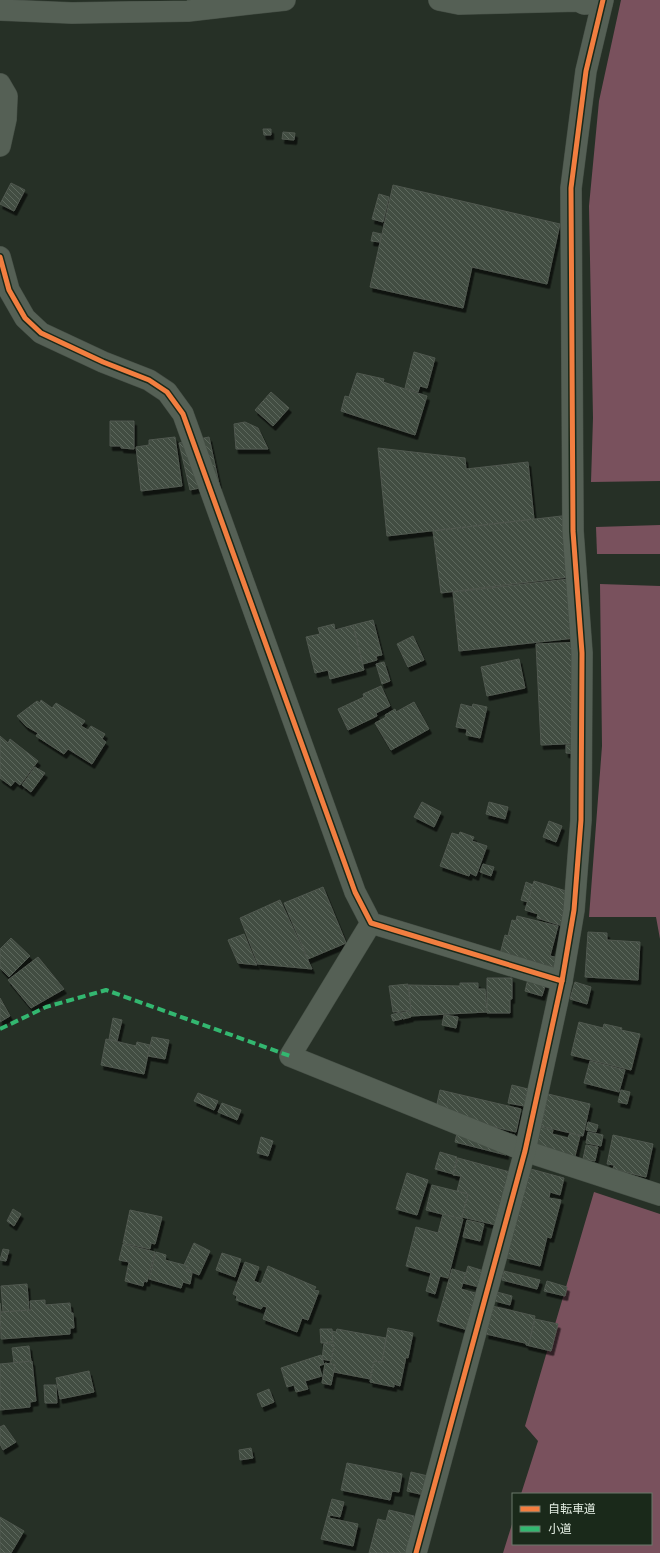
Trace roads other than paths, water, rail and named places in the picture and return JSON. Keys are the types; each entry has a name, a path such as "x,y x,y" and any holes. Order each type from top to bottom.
{"street":[{"path":"0,10 72,13 188,11 285,0"},
{"path":"416,1553 525,1151 562,981 574,910 581,804 582,653 574,531 571,188 586,71 602,2 584,4 578,1 459,4 439,0"},
{"path":"0,84 7,96 6,119 0,146"},
{"path":"0,257 9,290 25,318 41,333 103,362 149,380 167,392 183,414 354,892 371,923 562,981"},
{"path":"371,923 290,1056 525,1151 660,1195"}]}
